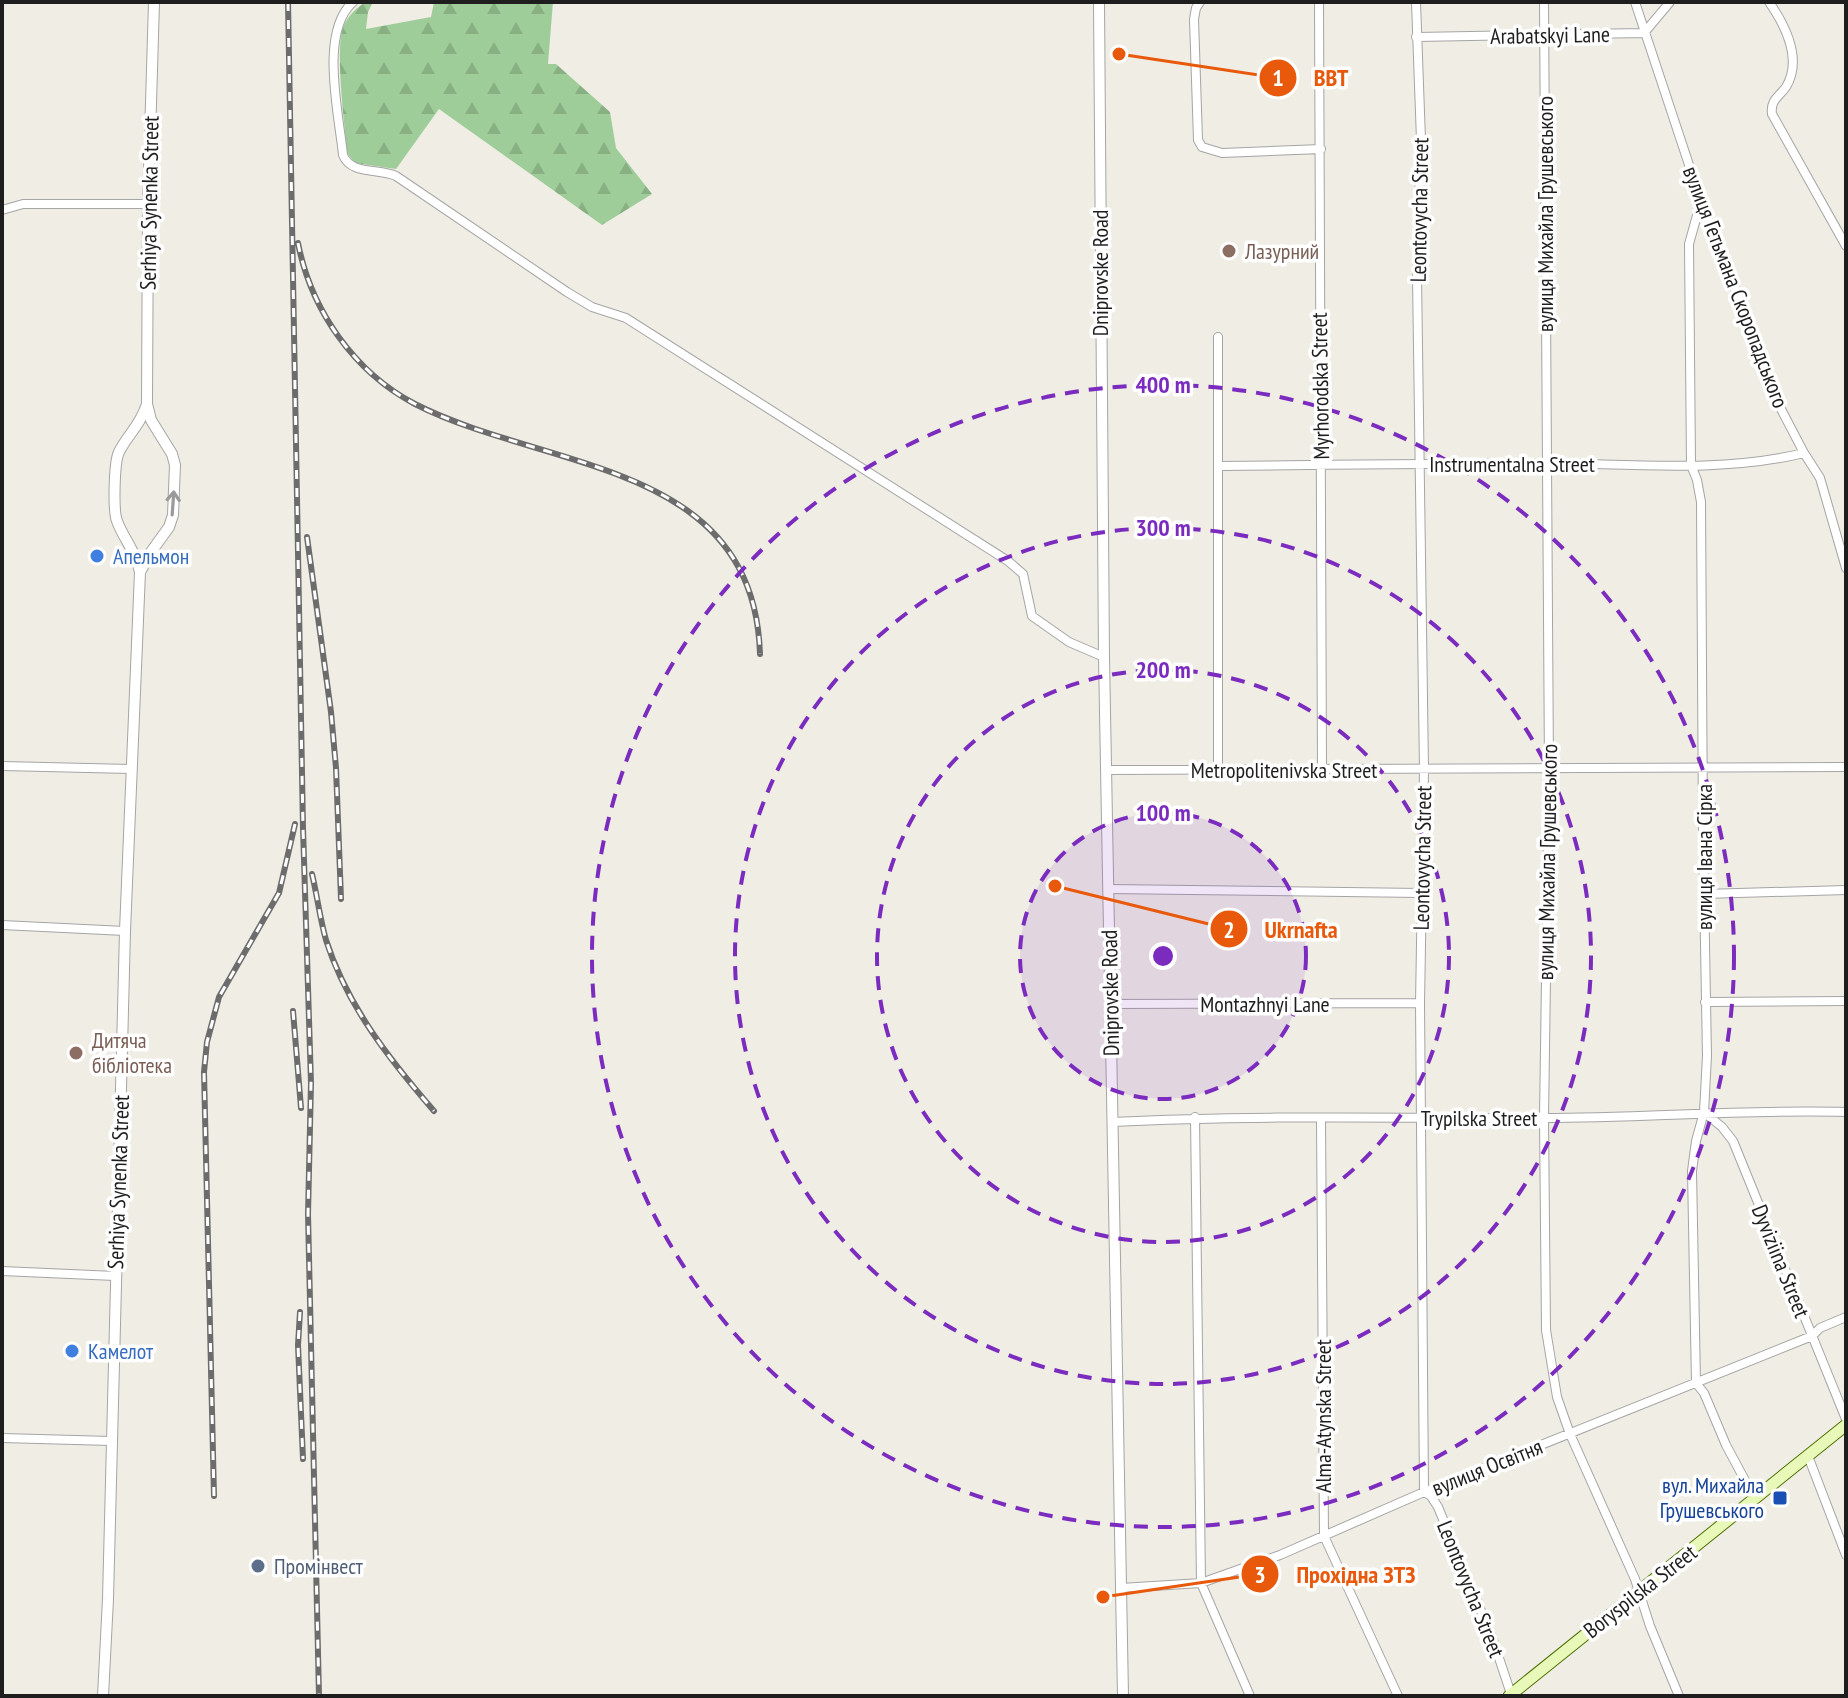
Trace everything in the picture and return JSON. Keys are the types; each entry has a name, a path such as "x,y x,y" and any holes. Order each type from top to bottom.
{"main road":[{"name":"Boryspilska Street","path":"1510,1695 1846,1425"}],"street":[{"name":"Serhiya Synenka Street","path":"140,572 169,527 173,515 175,465 172,454 151,420 147,404 148,204 154,2"},
{"path":"353,2 342,14 338,25 333,63 343,155 347,164 396,176 567,292 592,307 626,318 1008,561 1023,574 1032,616 1069,642 1104,657"},
{"name":"Dniprovske Road","path":"1099,2 1104,657 1123,1696"},
{"path":"1200,2 1194,19 1198,140 1202,147 1222,153 1321,149"},
{"name":"Myrhorodska Street","path":"1319,2 1321,149 1318,368 1322,770"},
{"name":"Leontovycha Street","path":"1416,2 1421,140 1417,276 1424,769 1420,1003 1424,1492 1438,1507 1493,1640 1510,1695"},
{"name":"вулиця Михайла Грушевського","path":"1544,2 1549,770 1544,1118 1546,1330 1557,1397 1570,1434 1639,1593 1679,1696"},
{"name":"вулиця Гетьмана Скоропадського","path":"1635,2 1701,201 1781,409 1820,478 1846,568"},
{"path":"1644,33 1670,2"},
{"path":"1769,2 1790,41 1792,58 1790,77 1773,102 1772,114 1846,246"},
{"name":"Arabatskyi Lane","path":"1416,37 1644,33"},
{"name":"вулиця Івана Сірка","path":"1701,201 1689,244 1691,465 1701,502 1707,1056 1704,1112 1692,1171 1696,1383 1704,1393 1726,1445 1755,1499"},
{"path":"2,210 23,204 148,204"},
{"path":"1218,337 1218,769"},
{"name":"Serhiya Synenka Street","path":"103,1696 125,931 140,572 137,557 117,521 117,458 142,421 147,404"},
{"name":"Instrumentalna Street","path":"1218,466 1691,465 1778,459 1804,453"},
{"path":"2,766 131,769"},
{"name":"Metropolitenivska Street","path":"1107,770 1846,767"},
{"path":"1108,889 1421,893"},
{"path":"1704,894 1846,890"},
{"path":"2,925 125,931"},
{"path":"1705,1002 1846,1001"},
{"name":"Montazhnyi Lane","path":"1110,1004 1420,1003"},
{"name":"Trypilska Street","path":"1112,1122 1195,1117 1544,1118 1704,1112 1846,1112"},
{"name":"Dyviziina Street","path":"1704,1112 1733,1141 1846,1419"},
{"path":"1195,1117 1201,1583 1250,1696"},
{"name":"Alma-Atynska Street","path":"1321,1119 1324,1536 1398,1696"},
{"path":"2,1271 115,1276"},
{"name":"вулиця Освітня","path":"1121,1588 1201,1583 1280,1555 1424,1492 1812,1336 1820,1328 1846,1317"},
{"path":"2,1438 111,1441"},
{"path":"1808,1456 1846,1555"}],"green space":[{"path":"366,2 373,2 366,29 431,17 434,2 553,2 548,64 556,64 610,112 616,148 652,194 602,225 439,109 396,169 355,163 347,153 341,87 341,35 348,18"}],"railway":[{"path":"288,2 303,828 311,1083 308,1214 319,1696"},
{"path":"298,243 313,292 338,337 373,375 393,391 467,426 634,481 683,507 722,543 749,590 760,654"},
{"path":"307,537 331,712 341,899"},
{"path":"214,1496 204,1072 207,1042 219,997 279,893 295,824"},
{"path":"312,874 326,940 346,987 371,1031 434,1111"},
{"path":"293,1011 301,1108"},
{"path":"300,1312 298,1345 303,1459"}],"place":[{"name":"ВВТ","path":"1119,54"},
{"name":"Лазурний","path":"1229,251"},
{"name":"Апельмон","path":"97,556"},
{"name":"Ukrnafta","path":"1055,886"},
{"name":"Дитяча бібліотека","path":"76,1053"},
{"name":"Камелот","path":"72,1351"},
{"name":"вул. Михайла Грушевського","path":"1780,1498"},
{"name":"Промінвест","path":"258,1566"},
{"name":"Прохідна ЗТЗ","path":"1103,1597"}]}
